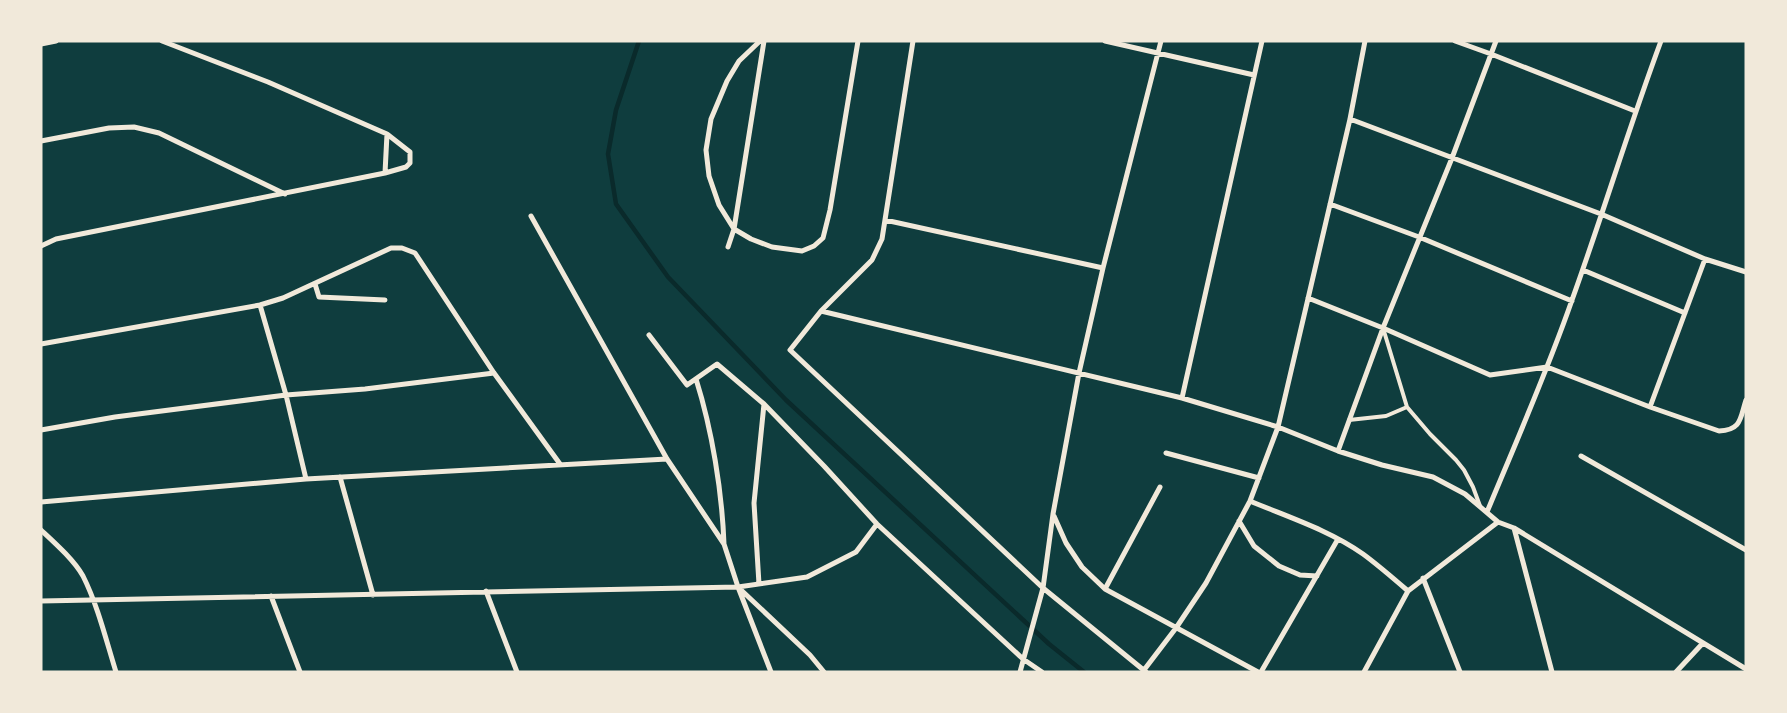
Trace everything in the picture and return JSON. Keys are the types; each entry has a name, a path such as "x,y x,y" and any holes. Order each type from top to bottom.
{"street":[{"path":"41,44 56,41"},
{"path":"41,246 56,239 385,173 406,167 410,163 410,152 407,148 387,134 268,82 162,41"},
{"path":"728,247 734,229 762,41"},
{"path":"762,41 739,62 727,81 711,119 706,150 709,176 719,205 734,229 751,239 772,247 802,251 814,246 823,238 830,210 858,41"},
{"path":"913,41 882,239 872,260 820,311 790,350 1043,588 1145,671 1206,583 1250,501 1278,426 1350,119 1365,41"},
{"path":"1106,41 1254,75"},
{"path":"1020,672 1026,643 1043,588 1053,514 1079,373 1103,268 1161,41"},
{"path":"1182,398 1262,41"},
{"path":"1455,41 1635,111"},
{"path":"1338,451 1383,328 1452,158 1496,41"},
{"path":"1487,512 1547,368 1572,301 1635,111 1661,41"},
{"path":"1350,119 1601,214 1705,259 1746,272"},
{"path":"41,141 108,128 134,127 159,133 285,194"},
{"path":"385,173 387,134"},
{"path":"1330,204 1419,237 1572,301"},
{"path":"531,216 667,459 724,544 738,587 771,672"},
{"path":"885,220 1103,268"},
{"path":"41,344 260,305 283,298 392,248 402,248 415,253 494,373 560,464"},
{"path":"1650,406 1705,259"},
{"path":"1583,270 1685,313"},
{"path":"314,284 320,297 385,300"},
{"path":"1308,298 1383,328 1490,375 1547,368 1719,431 1730,430 1739,424 1746,400"},
{"path":"260,305 286,395 306,479"},
{"path":"820,311 1182,398 1278,426 1338,451 1382,465 1433,477 1465,494 1498,522 1514,528 1746,669"},
{"path":"649,335 687,385 717,364 764,404 877,524 1023,659 1042,672"},
{"path":"41,430 115,417 286,395 364,390 494,373"},
{"path":"696,379 706,412 723,510 724,544"},
{"path":"758,584 754,503 764,404"},
{"path":"1166,453 1259,478"},
{"path":"1580,456 1746,550"},
{"path":"41,502 306,479 667,459"},
{"path":"340,477 373,595"},
{"path":"1105,589 1160,487"},
{"path":"1250,501 1338,539 1362,553 1408,591"},
{"path":"1053,514 1066,543 1082,567 1105,589 1259,672 1338,539"},
{"path":"1239,522 1254,546 1279,566 1300,575 1317,576"},
{"path":"1364,672 1408,591 1422,578 1498,522"},
{"path":"41,601 738,587 807,578 856,552 877,524"},
{"path":"1514,528 1552,672"},
{"path":"41,530 59,547 82,575 93,600 116,672"},
{"path":"1422,578 1460,672"},
{"path":"738,587 810,655 824,672"},
{"path":"486,592 516,672"},
{"path":"271,596 300,672"},
{"path":"1676,672 1703,643"}],"lane":[{"path":"1383,328 1407,407 1464,470 1480,506"},
{"path":"1349,420 1386,416 1407,407"}],"waterway":[{"path":"639,41 616,110 608,154 616,204 668,277 786,400 1049,644 1084,672"}]}
